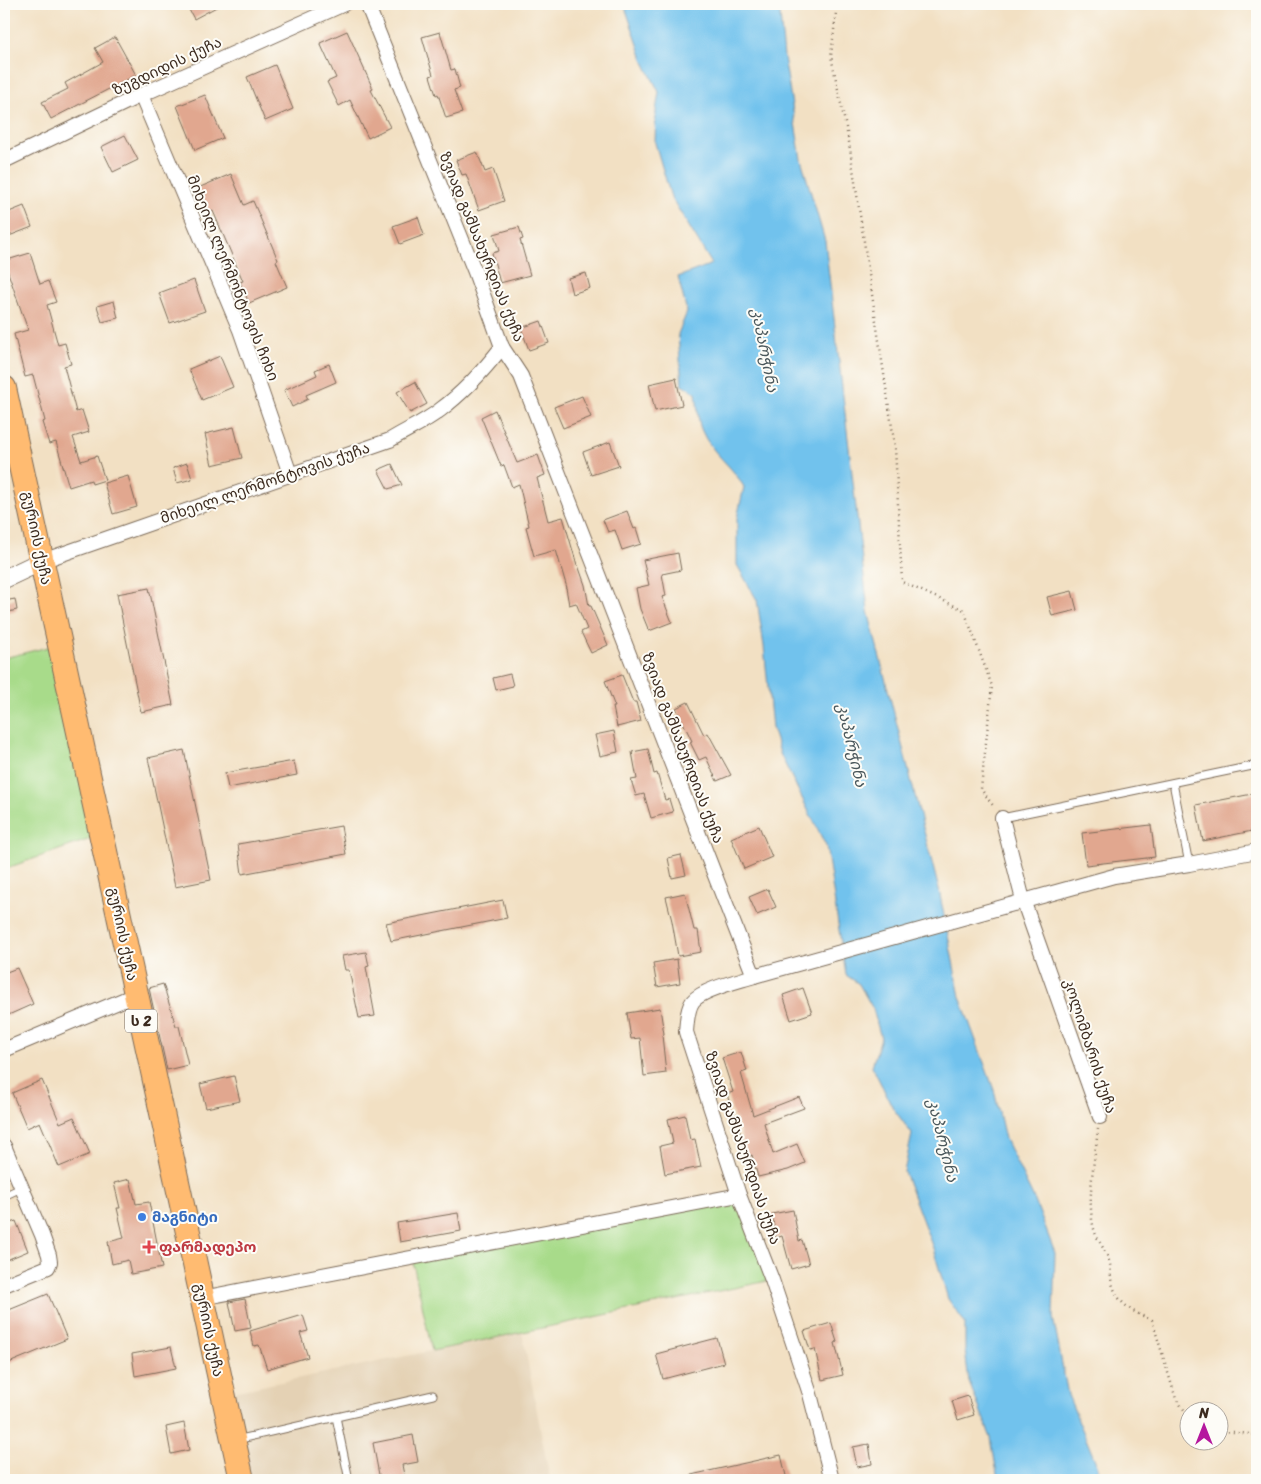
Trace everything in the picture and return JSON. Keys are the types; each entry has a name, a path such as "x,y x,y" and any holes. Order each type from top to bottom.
{"highway":[{"name":"გურიის ქუჩა","path":"4,388 242,1480"}],"street":[{"name":"ზუგდიდის ქუჩა","path":"4,161 140,96 344,4"},
{"name":"ზვიად გამსახურდიას ქუჩა","path":"367,4 475,272 502,347 521,376 754,976 710,990 694,1001 688,1015 686,1032 739,1195 772,1280 810,1394 832,1480"},
{"name":"მიხეილ ლერმონტოვის ჩიხი","path":"140,96 240,330 290,474"},
{"name":"მიხეილ ლერმონტოვის ქუჩა","path":"4,579 42,561 390,440 431,416 464,390 502,347"},
{"name":"კოლიმბარის ქუჩა","path":"1002,818 1024,900 1100,1117"},
{"path":"754,976 832,956 1114,876 1257,851"},
{"path":"4,1050 135,995"},
{"path":"4,1146 42,1235 50,1262 48,1267 4,1285"},
{"path":"202,1298 739,1195"}],"lane":[{"path":"1002,818 1257,765"},
{"path":"1173,783 1189,864"},
{"path":"4,1196 21,1188"},
{"path":"233,1440 433,1395"},
{"path":"336,1417 349,1480"}],"path":[{"path":"837,4 831,56 849,142 895,447 902,582 964,610 992,686 981,789 1002,818"},
{"name":"კოლიმბარის ქუჩა","path":"1100,1117 1091,1193 1091,1215 1094,1230 1110,1263 1112,1282 1119,1299 1132,1312 1152,1320 1178,1402"},
{"path":"1228,1431 1257,1435"}],"shaded area":[{"path":"522,1332 550,1480 242,1480 223,1394"}],"green space":[{"path":"60,644 102,835 4,869 4,658"},
{"path":"739,1195 772,1280 432,1351 412,1258"}],"water":[{"name":"კაპარჭინა","path":"624,4 779,4 784,57 801,159 825,241 868,611 939,890 960,997 994,1090 1005,1139 1035,1201 1055,1253 1053,1317 1068,1395 1103,1480 998,1480 991,1438 969,1382 965,1350 965,1323 948,1299 933,1248 904,1172 912,1134 893,1108 872,1066 881,1038 873,1009 859,984 846,975 826,846 781,756 772,728 764,646 757,600 737,565 737,518 744,487 706,439 699,422 696,393 682,384 678,334 687,312 678,277 712,264 671,197 655,143 656,111 659,92 644,62"}],"building":[{"path":"186,4 222,4 194,19"},
{"path":"347,31 373,89 371,90 390,127 368,138 350,100 339,106 327,82 336,78 320,43"},
{"path":"440,32 451,70 455,69 460,88 454,90 462,113 446,118 430,76 433,75 422,37"},
{"path":"115,37 136,75 51,119 42,102 68,89 65,83 103,62 95,48"},
{"path":"275,65 293,109 265,121 247,77"},
{"path":"205,95 223,138 195,150 177,106"},
{"path":"125,135 138,160 113,172 101,147"},
{"path":"477,152 485,172 493,169 504,201 479,210 466,174 462,175 456,160"},
{"path":"231,174 244,205 253,201 278,260 276,261 287,287 249,303 240,282 243,281 213,211 208,213 198,188"},
{"path":"24,206 32,227 4,238 4,214"},
{"path":"418,217 424,235 400,244 393,226"},
{"path":"519,227 523,239 520,240 530,275 500,283 492,253 499,251 494,234"},
{"path":"30,253 40,284 48,281 56,302 47,305 58,345 65,343 71,364 64,366 76,412 82,410 89,432 73,437 81,461 97,456 105,480 92,484 91,480 69,487 56,442 49,444 42,422 45,421 33,375 25,377 14,334 28,330 4,261"},
{"path":"586,273 590,288 572,294 568,278"},
{"path":"194,280 205,311 170,323 159,293"},
{"path":"114,301 118,318 102,322 97,306"},
{"path":"541,321 549,343 529,350 521,328"},
{"path":"220,356 233,387 202,400 189,369"},
{"path":"329,364 336,382 306,395 308,399 292,407 284,390 317,375 315,370"},
{"path":"676,378 682,405 655,411 649,384"},
{"path":"415,382 427,404 410,413 397,392"},
{"path":"582,396 591,417 563,428 554,407"},
{"path":"495,410 517,463 538,455 545,475 537,478 548,521 563,517 585,585 589,606 591,606 608,645 591,653 581,632 587,629 576,603 569,605 567,588 556,550 534,556 526,527 529,526 519,484 512,487 504,465 501,466 481,417"},
{"path":"234,427 242,458 212,465 205,434"},
{"path":"610,442 619,466 591,475 583,452"},
{"path":"187,463 192,479 177,483 173,468"},
{"path":"392,464 402,485 388,489 378,470"},
{"path":"128,476 137,507 113,514 104,483"},
{"path":"627,511 634,529 636,528 641,544 622,550 615,530 608,532 603,520"},
{"path":"678,553 681,570 662,574 666,596 662,597 672,622 649,631 640,609 636,588 649,585 643,560"},
{"path":"149,588 173,705 141,712 117,594"},
{"path":"1072,591 1077,610 1052,616 1047,597"},
{"path":"15,599 17,610 4,613 4,601"},
{"path":"510,674 513,686 496,690 493,678"},
{"path":"622,675 633,702 636,702 641,721 617,727 613,707 615,707 605,681"},
{"path":"688,702 704,735 708,733 731,775 717,781 706,757 699,760 676,708"},
{"path":"614,731 618,752 600,756 595,735"},
{"path":"648,749 654,774 657,773 665,800 669,799 673,812 651,818 644,794 636,796 631,780 637,779 632,752"},
{"path":"184,750 211,880 175,887 148,758"},
{"path":"294,761 297,775 228,788 225,773"},
{"path":"1257,793 1257,830 1203,841 1196,805"},
{"path":"1151,825 1155,857 1086,865 1082,833"},
{"path":"341,826 346,854 242,874 238,844"},
{"path":"759,826 772,857 744,869 731,838"},
{"path":"681,855 686,875 672,878 668,858"},
{"path":"768,889 776,907 757,915 749,897"},
{"path":"685,893 694,930 698,930 701,952 678,956 666,897"},
{"path":"503,900 507,918 391,941 386,923"},
{"path":"366,952 369,966 366,967 375,1016 359,1018 349,970 345,970 342,956"},
{"path":"677,959 680,983 657,987 653,963"},
{"path":"17,968 33,1004 4,1017 4,973"},
{"path":"163,984 176,1026 179,1026 188,1065 167,1070 149,988"},
{"path":"803,988 812,1013 791,1020 783,995"},
{"path":"660,1008 664,1034 662,1035 666,1073 644,1076 640,1038 631,1039 627,1013"},
{"path":"741,1052 747,1071 741,1073 753,1115 799,1097 804,1108 764,1123 773,1154 797,1144 805,1163 788,1170 758,1177 752,1155 747,1157 736,1118 734,1119 727,1094 733,1092 722,1058"},
{"path":"234,1076 240,1101 206,1108 200,1084"},
{"path":"42,1080 60,1123 74,1117 90,1154 59,1167 40,1122 27,1128 12,1093"},
{"path":"685,1115 690,1140 695,1139 701,1167 665,1174 660,1146 673,1143 668,1119"},
{"path":"130,1179 136,1204 149,1202 162,1268 131,1274 128,1260 112,1264 108,1242 124,1238 117,1208 120,1208 114,1183"},
{"path":"793,1210 799,1241 802,1240 809,1264 791,1269 782,1236 776,1238 772,1214"},
{"path":"458,1213 461,1231 400,1242 397,1223"},
{"path":"16,1221 28,1251 4,1261 4,1225"},
{"path":"48,1294 67,1339 4,1365 4,1312"},
{"path":"245,1299 251,1328 235,1331 229,1302"},
{"path":"303,1315 308,1331 300,1333 308,1357 267,1369 259,1345 254,1346 250,1331"},
{"path":"831,1323 837,1342 835,1343 843,1375 822,1380 815,1349 810,1350 804,1331"},
{"path":"717,1338 724,1363 663,1379 656,1354"},
{"path":"171,1347 176,1368 135,1376 132,1354"},
{"path":"968,1396 974,1415 958,1420 952,1401"},
{"path":"184,1423 189,1450 171,1454 166,1427"},
{"path":"413,1435 418,1462 402,1465 405,1480 380,1480 373,1443"},
{"path":"869,1444 872,1464 857,1467 853,1447"},
{"path":"781,1455 787,1480 692,1480 691,1475"}],"place":[{"name":"მაგნიტი","path":"142,1217"},
{"name":"ფარმადეპო","path":"149,1247"}]}
